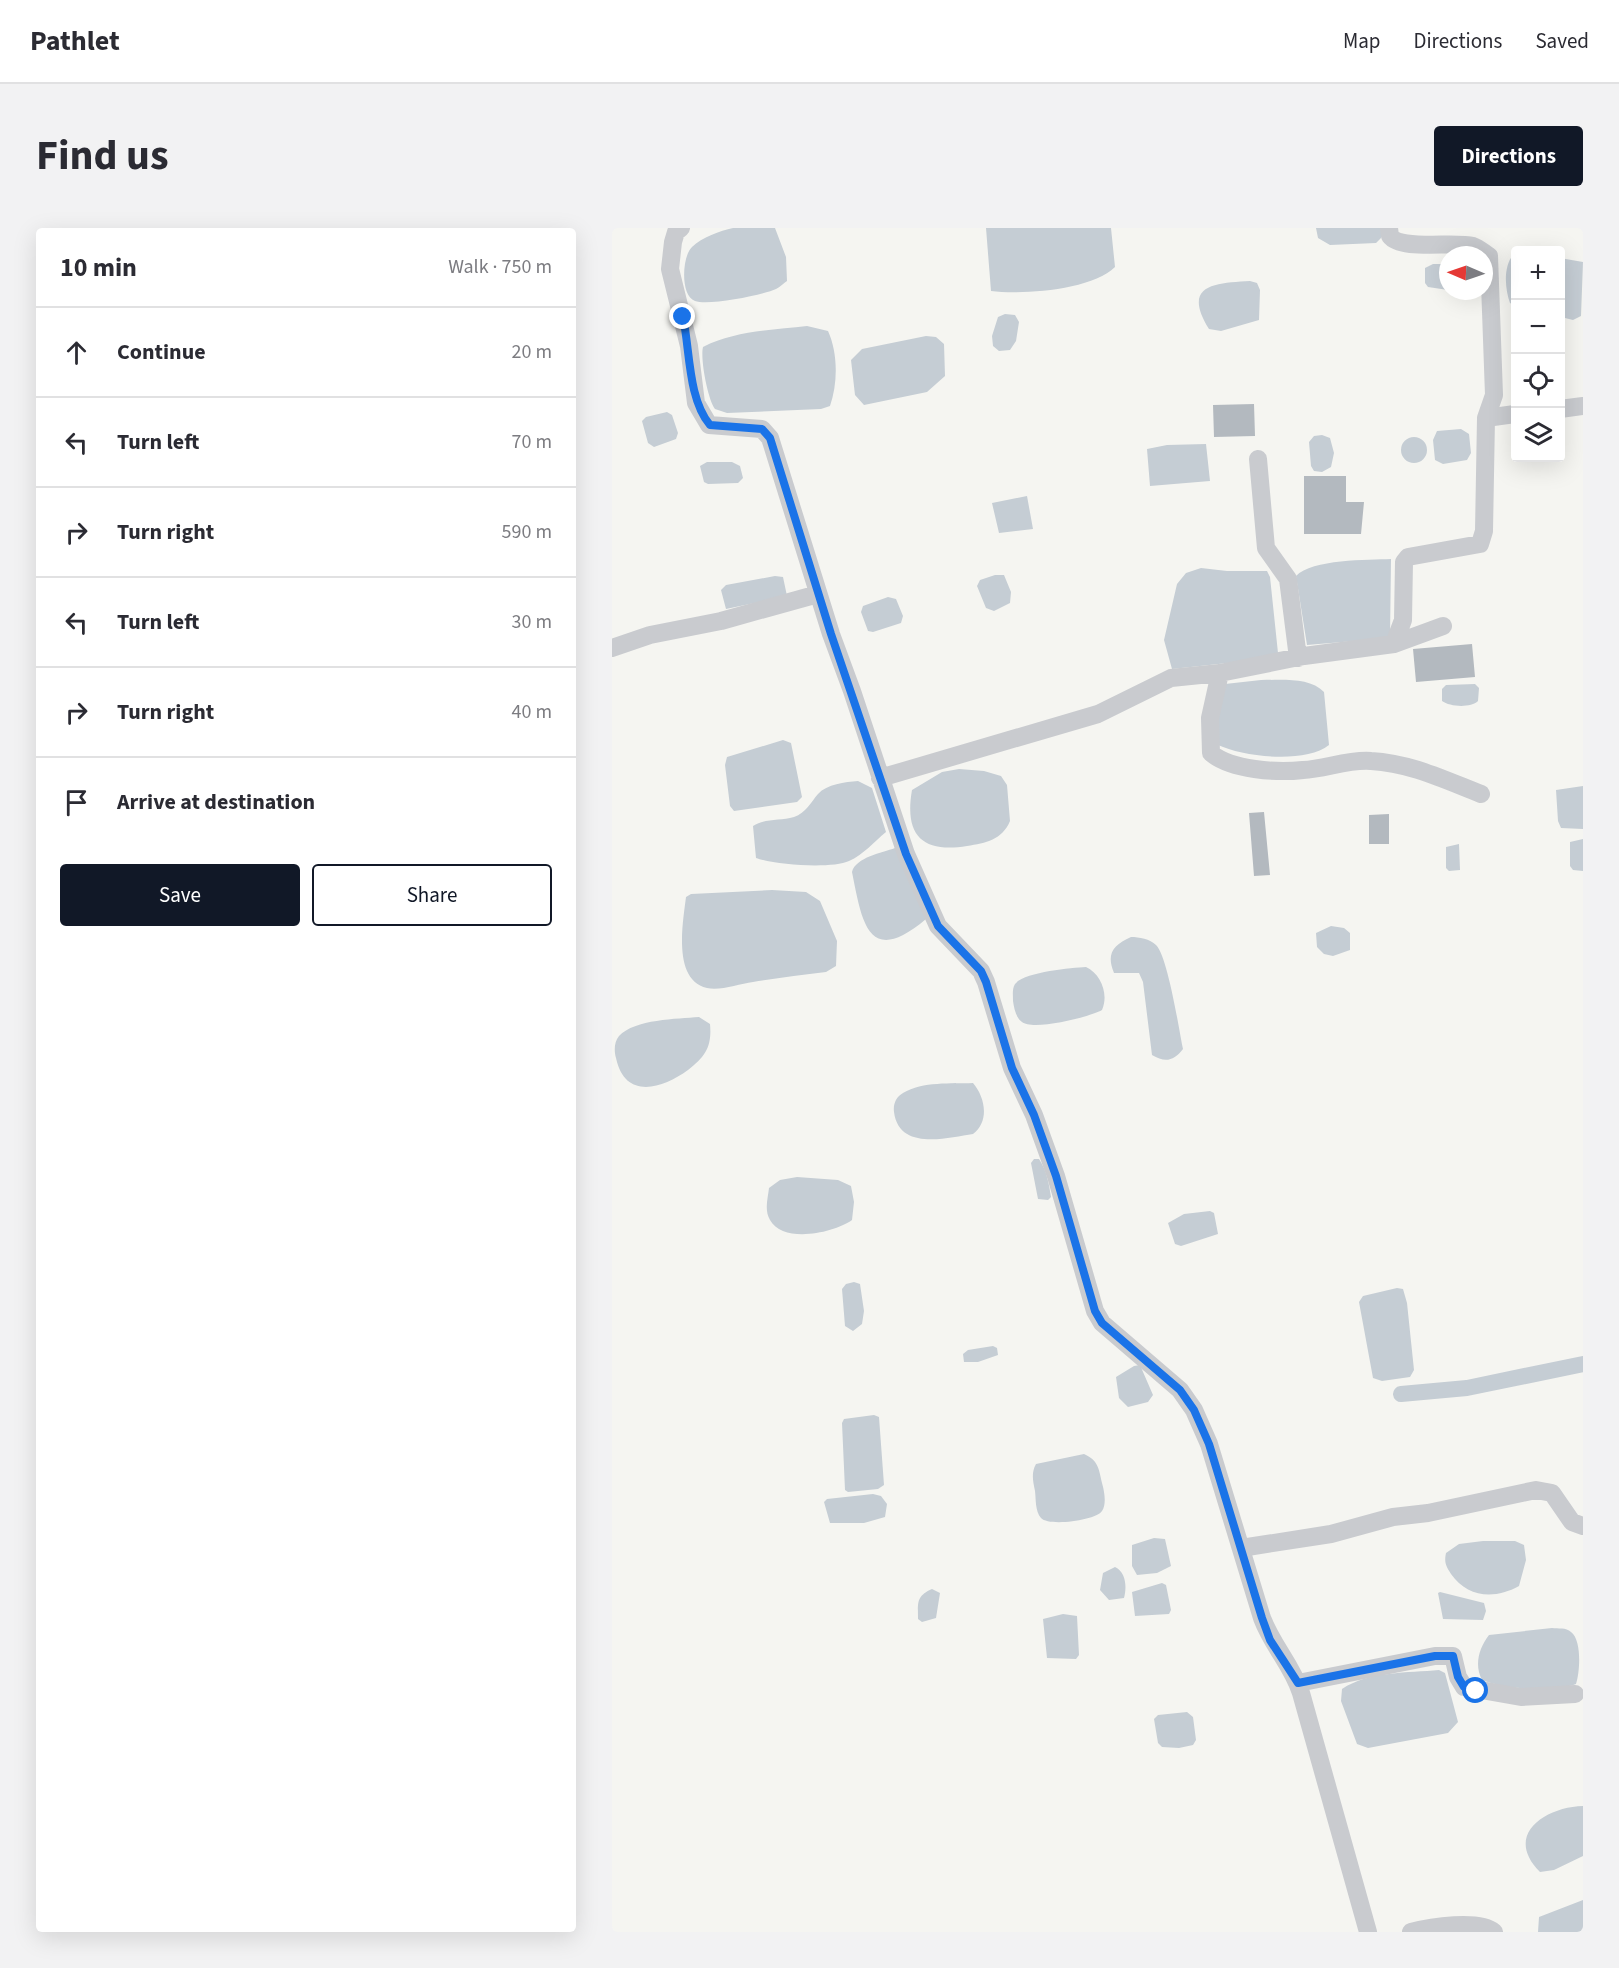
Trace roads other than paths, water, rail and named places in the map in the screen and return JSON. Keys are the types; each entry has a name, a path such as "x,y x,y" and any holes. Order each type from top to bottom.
{"street":[{"path":"681,228 676,232 673,242 670,269 689,346 696,403 710,425 748,426 768,433 818,594 906,854 938,926 981,971 986,982 1012,1068 1034,1115 1056,1176 1095,1311 1102,1323 1180,1390 1194,1410 1209,1444 1270,1640 1298,1683 1336,1812 1362,1919 1368,1932"},
{"path":"1389,228 1390,236 1401,244 1451,243 1476,246 1489,256 1494,395 1486,418 1484,531 1480,544 1408,557 1404,562 1403,620 1394,644"},
{"path":"1565,408 1583,406"},
{"path":"1486,418 1511,415"},
{"path":"1258,459 1266,548 1288,579 1299,658"},
{"path":"612,648 650,635 721,621 818,594"},
{"path":"880,778 1098,714 1171,678 1220,674 1299,658 1394,644 1443,626"},
{"path":"1220,674 1210,718 1211,753 1221,762 1247,768 1302,771 1370,760 1409,766 1481,794"},
{"path":"1241,1548 1331,1534 1393,1517 1428,1514 1536,1490 1552,1493 1572,1522 1583,1526"},
{"path":"1298,1683 1424,1658 1453,1656 1458,1677 1464,1687 1521,1697 1575,1694"},
{"path":"1412,1932 1466,1925 1489,1928 1494,1932"}],"waterway":[{"path":"1401,1394 1467,1388 1583,1364"}]}
